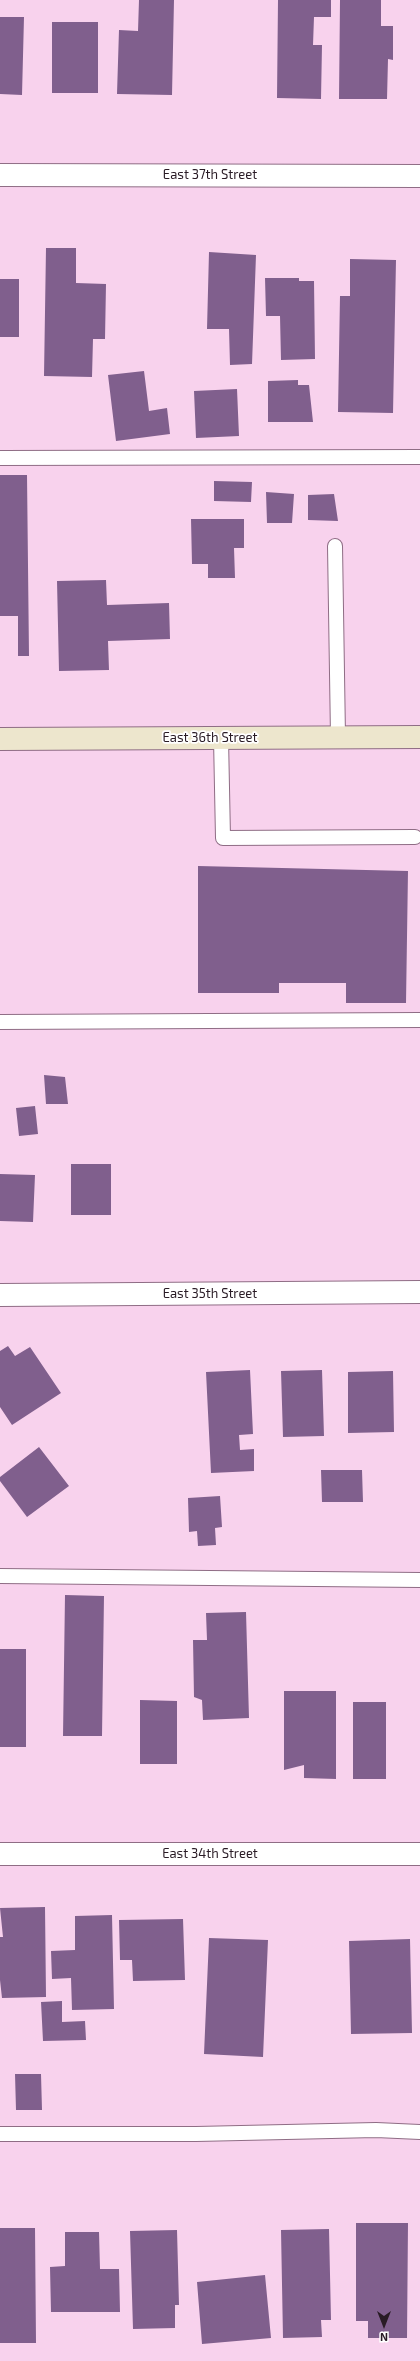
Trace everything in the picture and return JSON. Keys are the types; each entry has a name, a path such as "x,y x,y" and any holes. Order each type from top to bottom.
{"main road":[{"name":"East 36th Street","path":"0,739 420,737"}],"street":[{"name":"East 37th Street","path":"0,175 420,176"},
{"name":"East 35th Street","path":"0,1295 420,1292"},
{"name":"East 34th Street","path":"0,1854 420,1854"}],"lane":[{"path":"0,458 420,457"},
{"path":"335,546 338,737"},
{"path":"221,738 223,838 415,837"},
{"path":"0,1022 420,1020"},
{"path":"0,1576 420,1580"},
{"path":"0,2134 196,2134 376,2130 420,2132"}],"building":[{"path":"139,0 174,0 172,95 117,94 119,30 138,31"},
{"path":"278,0 331,0 331,17 314,17 313,45 322,45 321,99 277,98"},
{"path":"340,0 381,0 381,26 393,26 393,60 388,59 387,99 339,99"},
{"path":"0,17 24,17 22,95 0,94"},
{"path":"52,22 98,22 98,93 52,93"},
{"path":"46,248 76,248 76,283 106,284 105,339 93,339 92,377 44,376"},
{"path":"209,252 256,255 252,364 230,365 229,329 207,329"},
{"path":"350,259 396,260 393,413 338,412 340,296 350,296"},
{"path":"265,278 299,278 299,281 314,281 315,359 281,360 280,316 266,316"},
{"path":"0,279 19,279 19,337 0,337"},
{"path":"144,371 149,411 167,408 170,434 116,441 108,375"},
{"path":"298,380 298,385 309,385 313,422 268,422 268,381"},
{"path":"237,389 239,436 196,438 194,391"},
{"path":"0,475 27,475 29,656 18,656 18,616 0,616"},
{"path":"214,481 252,482 251,502 214,501"},
{"path":"266,492 294,494 292,523 267,523"},
{"path":"334,494 338,521 308,520 308,495"},
{"path":"191,519 244,519 244,548 234,548 235,578 208,578 208,564 192,564"},
{"path":"106,580 107,605 169,603 170,639 108,641 109,670 59,671 57,581"},
{"path":"198,866 408,871 406,1003 346,1003 346,983 279,983 279,993 198,993"},
{"path":"44,1075 65,1077 68,1104 46,1104"},
{"path":"35,1106 38,1134 19,1136 16,1108"},
{"path":"71,1164 111,1164 111,1215 71,1215"},
{"path":"0,1174 35,1175 33,1222 0,1221"},
{"path":"8,1346 15,1356 30,1347 61,1393 12,1425 0,1407 0,1351"},
{"path":"250,1370 253,1434 239,1435 240,1450 254,1449 254,1471 211,1473 206,1372"},
{"path":"322,1370 324,1436 283,1437 281,1371"},
{"path":"393,1371 394,1432 348,1433 348,1372"},
{"path":"39,1447 69,1486 27,1517 0,1481 0,1477"},
{"path":"321,1470 362,1470 363,1502 322,1502"},
{"path":"220,1496 222,1527 215,1528 216,1545 198,1546 197,1531 189,1532 188,1498"},
{"path":"65,1595 104,1596 102,1736 63,1736"},
{"path":"246,1612 249,1718 203,1720 202,1700 194,1697 193,1640 207,1640 206,1613"},
{"path":"0,1649 26,1649 26,1747 0,1747"},
{"path":"284,1691 336,1691 336,1779 304,1778 304,1765 284,1770"},
{"path":"140,1700 177,1701 177,1764 140,1764"},
{"path":"353,1702 386,1702 386,1779 353,1779"},
{"path":"45,1907 46,1997 2,1998 0,1980 0,1937 3,1937 0,1908"},
{"path":"112,1915 114,2009 72,2010 71,1978 52,1979 51,1951 75,1950 75,1916"},
{"path":"183,1919 185,1980 133,1981 132,1960 120,1960 119,1920"},
{"path":"209,1938 268,1940 263,2057 204,2054"},
{"path":"410,1939 412,2033 351,2034 349,1941"},
{"path":"62,2001 62,2022 85,2021 86,2040 43,2041 41,2002"},
{"path":"15,2074 41,2074 42,2110 16,2110"},
{"path":"356,2223 408,2223 407,2338 368,2338 368,2321 356,2321"},
{"path":"0,2228 35,2228 36,2343 0,2343"},
{"path":"329,2229 331,2320 321,2320 322,2337 283,2338 281,2230"},
{"path":"177,2230 179,2305 175,2305 175,2328 133,2329 130,2231"},
{"path":"65,2232 99,2232 100,2269 119,2269 120,2312 51,2312 50,2267 65,2266"},
{"path":"265,2275 271,2338 202,2344 197,2282"}]}
